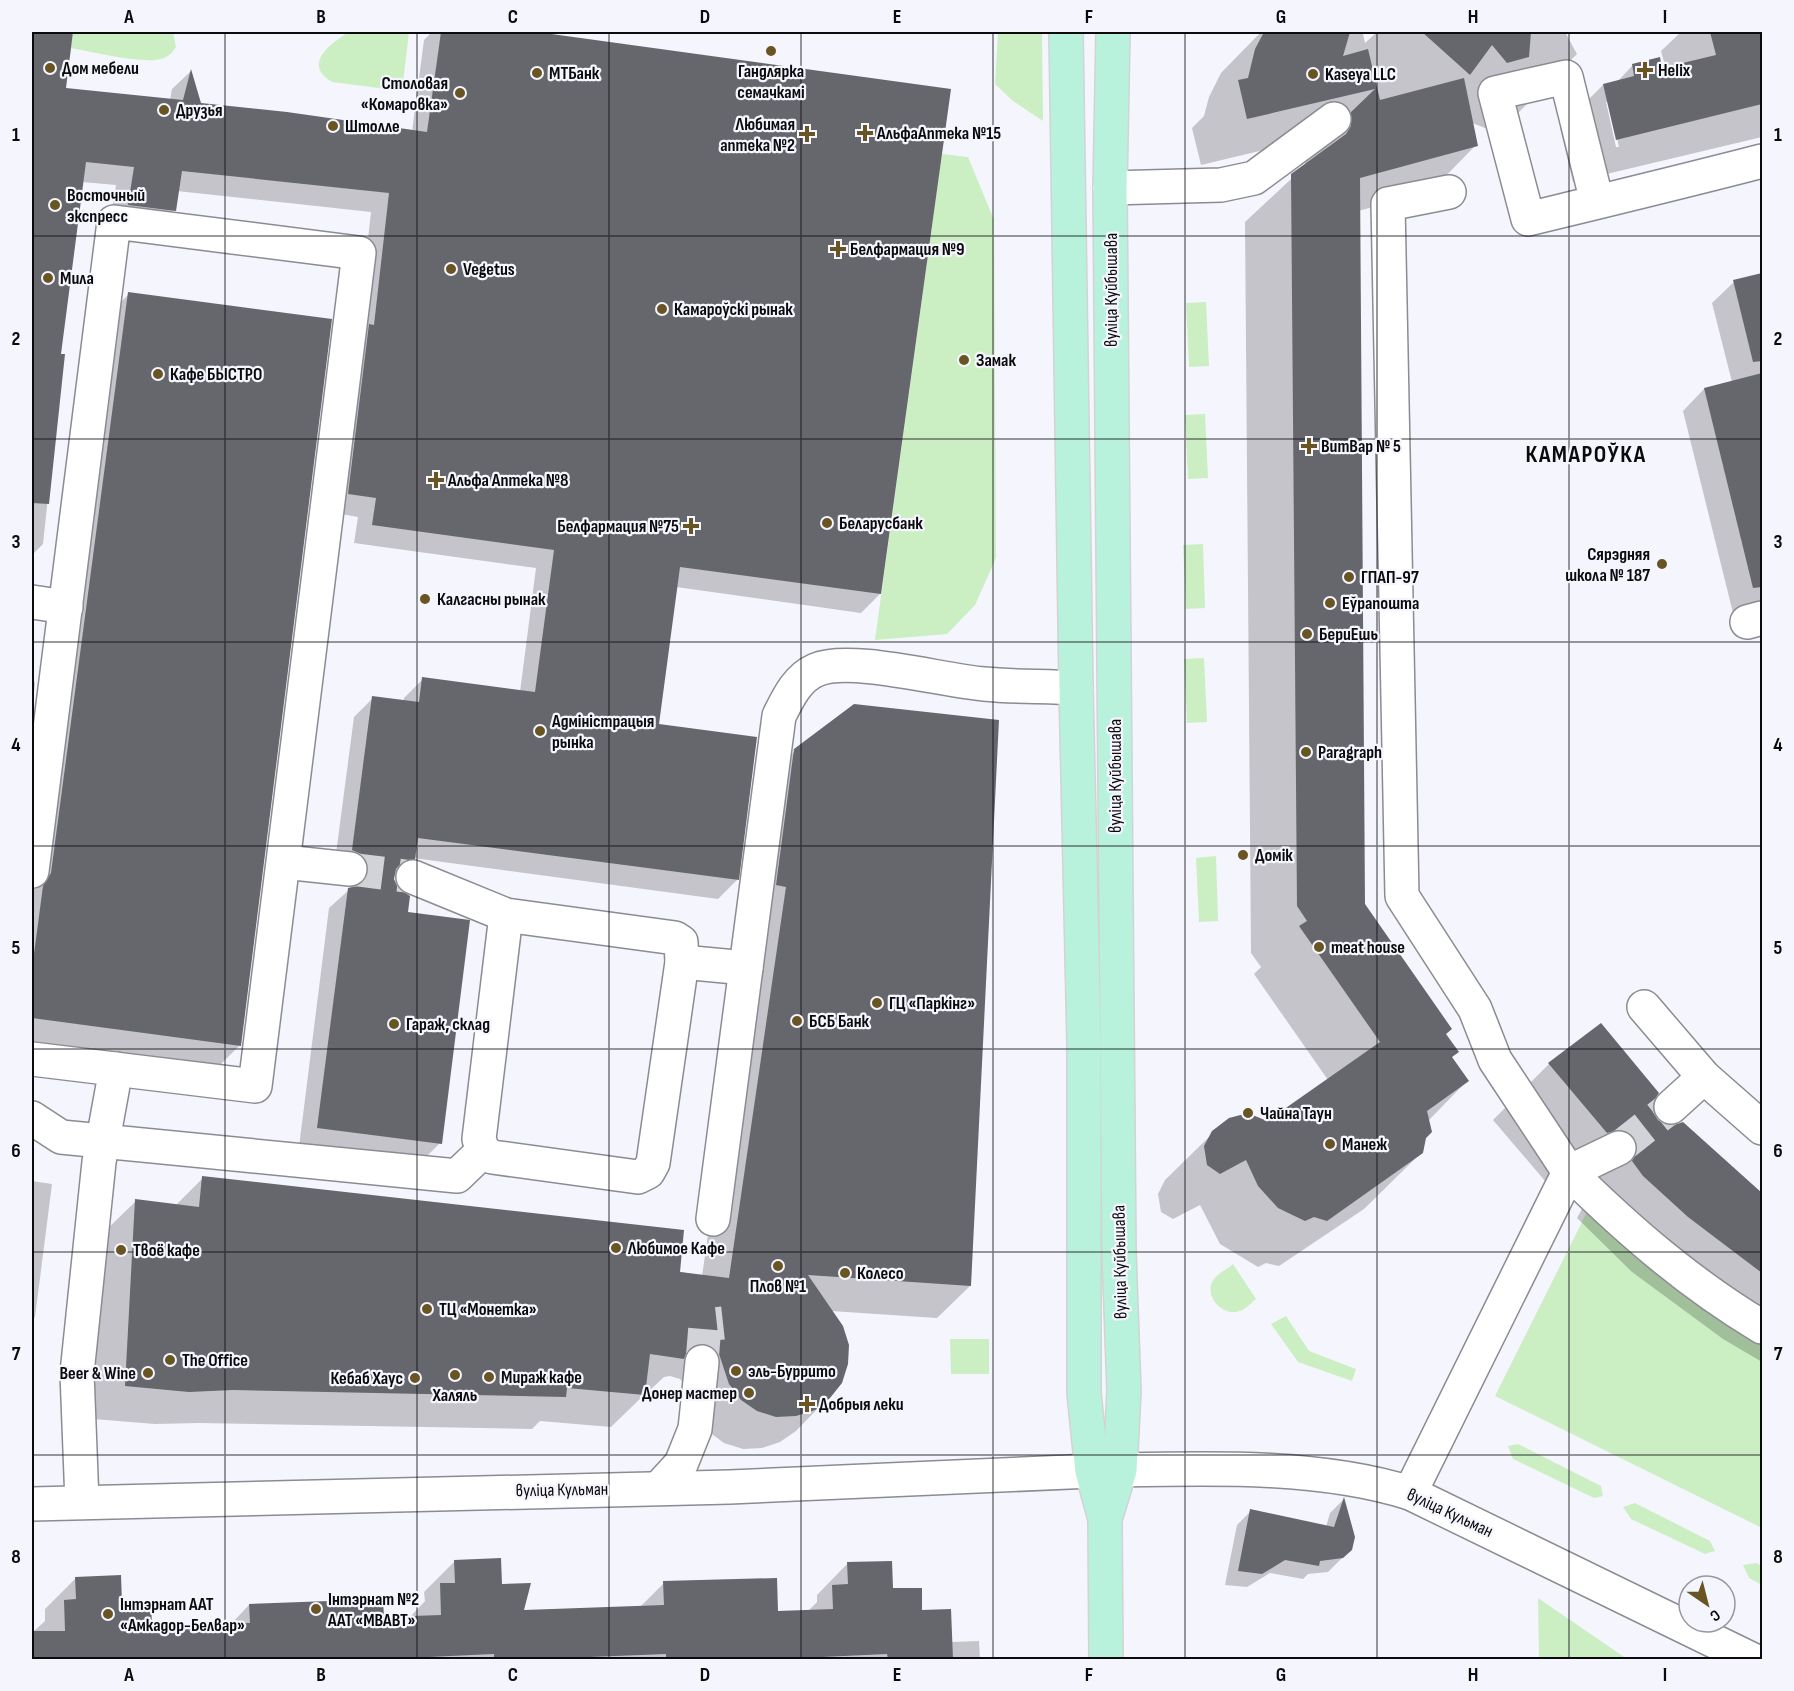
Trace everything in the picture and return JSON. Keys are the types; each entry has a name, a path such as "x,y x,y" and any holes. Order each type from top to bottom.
{"main road":[{"name":"вуліца Куйбышава","path":"1066,32 1084,1043 1084,1393 1106,1470"},
{"name":"вуліца Куйбышава","path":"1106,1659 1106,1470 1124,1392 1119,1240 1110,188 1113,32"}],"street":[{"path":"1110,188 1221,185 1254,178 1334,119"},
{"path":"1597,202 1762,161"},
{"path":"1449,192 1388,204 1402,896 1475,1009 1495,1060 1569,1172 1659,1256 1700,1288 1762,1327"},
{"path":"32,871 114,222 359,253 255,1086 32,1059"},
{"path":"32,602 66,607"},
{"path":"713,1219 779,716 790,693 801,680 815,670 832,666 879,668 983,684 1076,688"},
{"path":"284,862 350,869"},
{"path":"412,877 506,915 675,938 681,942 682,962 653,1163 648,1172 638,1177 492,1157 483,1150 479,1139 506,915"},
{"path":"682,962 746,968"},
{"path":"1644,1007 1704,1077 1762,1128"},
{"path":"32,1482 76,1502 77,1373 103,1140 116,1069"},
{"path":"1671,1107 1704,1077"},
{"path":"32,1118 61,1137 457,1176 483,1150"},
{"path":"1410,1493 1569,1172 1619,1148"},
{"path":"658,1488 681,1464 695,1430 704,1362 702,1460 730,1487"},
{"name":"вуліца Кульман","path":"32,1504 730,1487 1106,1470 1189,1469 1286,1473 1383,1484 1410,1493 1738,1656"}],"green space":[{"path":"73,32 173,32 176,47 161,59 130,59 71,48"},
{"path":"349,32 409,32 402,91 332,82 323,75 319,68 322,55 334,42"},
{"path":"998,32 1042,32 1043,121 1013,101 995,84"},
{"path":"942,154 968,157 994,220 996,558 975,605 947,634 875,640"},
{"path":"1206,302 1209,366 1189,367 1186,303"},
{"path":"1205,414 1208,478 1188,479 1185,415"},
{"path":"1203,544 1205,608 1186,609 1183,545"},
{"path":"1204,658 1207,722 1187,723 1184,659"},
{"path":"1216,856 1218,921 1199,922 1196,858"},
{"path":"1588,1210 1762,1340 1762,1528 1495,1396"},
{"path":"1233,1264 1256,1299 1244,1309 1230,1312 1215,1302 1211,1285 1216,1277"},
{"path":"1286,1316 1309,1351 1356,1369 1352,1381 1298,1362 1271,1324"},
{"path":"950,1339 989,1339 989,1374 951,1374"},
{"path":"1518,1444 1601,1486 1603,1496 1594,1498 1513,1459 1508,1446"},
{"path":"1635,1503 1710,1541 1715,1551 1705,1554 1631,1519 1623,1507"},
{"path":"1756,1563 1762,1566 1762,1585 1749,1578 1743,1565"},
{"path":"1538,1598 1627,1659 1539,1659"}],"building":[{"name":"Камароўскі рынак","path":"32,32 73,32 66,88 183,100 191,69 201,103 287,112 427,132 441,32 537,32 951,89 881,594 680,567 659,724 757,737 739,880 418,838 415,859 402,862 396,869 394,879 398,888 410,896 408,912 470,920 442,1144 317,1128 348,888 358,886 369,872 367,861 361,854 352,850 372,696 419,702 422,677 535,692 554,550 372,525 376,498 348,494 369,324 374,325 389,193 182,171 176,211 128,205 134,167 86,162 61,354 65,354 49,504 32,503"},
{"path":"1264,32 1350,32 1343,56 1368,49 1380,100 1464,78 1478,146 1360,178 1365,904 1452,1029 1446,1034 1459,1052 1452,1057 1469,1081 1427,1111 1432,1132 1426,1138 1423,1153 1327,1221 1314,1217 1305,1221 1278,1208 1258,1186 1246,1160 1220,1174 1207,1165 1204,1146 1212,1131 1229,1118 1248,1113 1267,1121 1380,1042 1299,926 1307,921 1297,906 1291,174 1346,134 1351,126 1351,112 1375,89 1247,119 1238,80 1248,78 1255,49"},
{"path":"1422,32 1531,32 1529,57 1507,63 1492,45 1470,75"},
{"path":"1710,32 1762,32 1762,104 1616,140 1603,84 1634,76 1632,64 1660,57 1662,68 1716,55"},
{"path":"1762,273 1762,361 1753,362 1733,280"},
{"path":"128,292 332,319 241,1046 32,1018 32,969 43,886 51,873"},
{"path":"1762,373 1762,587 1753,588 1704,388"},
{"path":"854,704 999,720 971,1286 808,1275 843,1326 849,1345 848,1364 842,1383 830,1398 815,1410 796,1416 776,1417 757,1411 741,1400 729,1384 719,1354 712,1347 703,1343 694,1345 687,1351 684,1359 650,1354 645,1395 567,1388 566,1397 233,1390 189,1392 125,1386 135,1199 199,1207 202,1176 684,1230 680,1272 729,1278 786,887 776,885 794,749"},
{"path":"1601,1023 1659,1093 1653,1102 1653,1112 1658,1120 1666,1125 1683,1122 1762,1193 1762,1273 1688,1217 1643,1176 1632,1161 1638,1150 1636,1139 1629,1132 1621,1129 1607,1133 1548,1063"},
{"path":"1344,1497 1355,1537 1352,1550 1343,1558 1320,1561 1319,1566 1285,1560 1262,1574 1238,1571 1250,1509 1334,1527"},
{"path":"501,1558 502,1584 531,1583 524,1610 664,1605 663,1581 777,1578 778,1611 833,1609 832,1585 848,1584 847,1562 892,1561 893,1588 922,1588 922,1610 951,1609 953,1659 888,1659 887,1654 779,1659 666,1659 666,1654 590,1657 590,1659 494,1659 494,1654 386,1659 32,1659 32,1631 65,1631 64,1600 76,1599 75,1577 121,1575 122,1603 151,1602 152,1626 250,1623 249,1604 383,1599 384,1617 441,1615 440,1583 455,1583 454,1560"}],"tunnel":[{"path":"350,869 413,877"},
{"path":"1619,1148 1671,1107"},
{"path":"702,1362 705,1325 723,1323"}],"place":[{"name":"Гандлярка семачкамі","path":"771,51"},
{"name":"Дом мебели","path":"50,68"},
{"name":"Helix","path":"1645,70"},
{"name":"МТБанк","path":"537,73"},
{"name":"Kaseya LLC","path":"1313,74"},
{"name":"Столовая «Комаровка»","path":"460,93"},
{"name":"Друзья","path":"164,110"},
{"name":"Штолле","path":"333,126"},
{"name":"АльфаАптека №15","path":"865,133"},
{"name":"Любимая аптека №2","path":"807,134"},
{"name":"Восточный экспресс","path":"55,205"},
{"name":"Белфармация №9","path":"838,249"},
{"name":"Vegetus","path":"451,269"},
{"name":"Мила","path":"48,278"},
{"name":"Камароўскі рынак","path":"662,309"},
{"name":"Замак","path":"964,360"},
{"name":"Кафе БЫСТРО","path":"158,374"},
{"name":"ВитВар № 5","path":"1309,446"},
{"name":"Альфа Аптека №8","path":"436,480"},
{"name":"Беларусбанк","path":"827,523"},
{"name":"Белфармация №75","path":"691,526"},
{"name":"Сярэдняя школа № 187","path":"1662,564"},
{"name":"ГПАП-97","path":"1349,577"},
{"name":"Калгасны рынак","path":"425,599"},
{"name":"Еўрапошта","path":"1330,603"},
{"name":"БериЕшь","path":"1307,634"},
{"name":"Адміністрацыя рынка","path":"540,731"},
{"name":"Paragraph","path":"1306,752"},
{"name":"Домік","path":"1243,855"},
{"name":"meat house","path":"1319,947"},
{"name":"ГЦ «Паркінг»","path":"877,1003"},
{"name":"БСБ Банк","path":"797,1021"},
{"name":"Гараж, склад","path":"394,1024"},
{"name":"Чайна Таун","path":"1248,1113"},
{"name":"Манеж","path":"1330,1144"},
{"name":"Любимое Кафе","path":"616,1248"},
{"name":"Твоё кафе","path":"121,1250"},
{"name":"Плов №1","path":"778,1266"},
{"name":"Колесо","path":"845,1273"},
{"name":"ТЦ «Монетка»","path":"427,1309"},
{"name":"The Office","path":"170,1360"},
{"name":"эль-Буррито","path":"736,1371"},
{"name":"Beer & Wine","path":"148,1373"},
{"name":"Халяль","path":"455,1375"},
{"name":"Мираж кафе","path":"489,1377"},
{"name":"Кебаб Хаус","path":"415,1378"},
{"name":"Донер мастер","path":"749,1393"},
{"name":"Добрыя леки","path":"807,1404"},
{"name":"Інтэрнат №2 ААТ «МВАВТ»","path":"316,1609"},
{"name":"Інтэрнат ААТ «Амкадор-Белвар»","path":"108,1614"}],"district":[{"name":"КАМАРОЎКА","path":"1586,454"}]}
